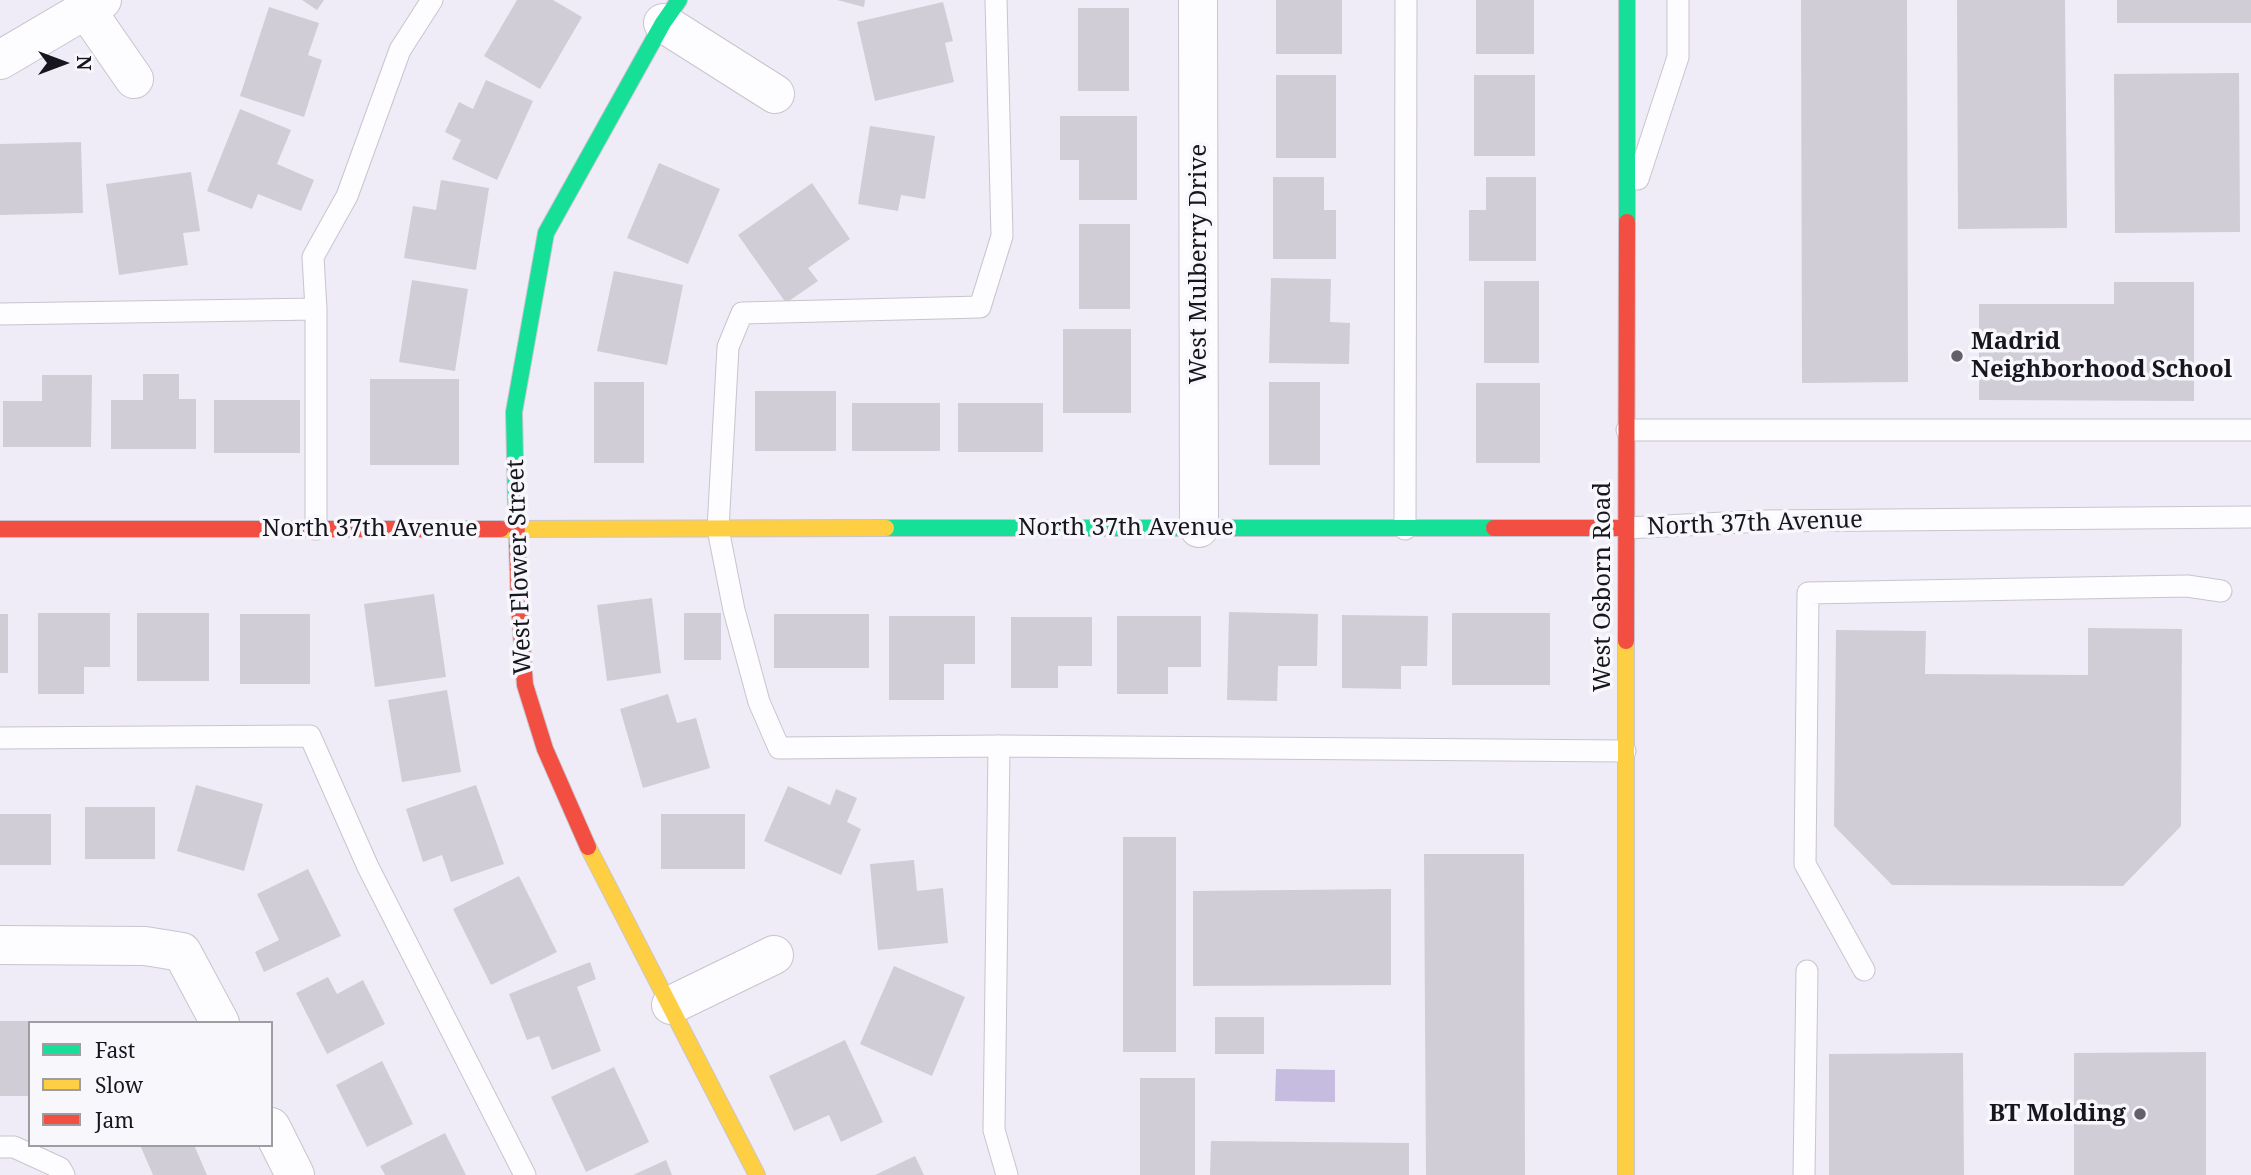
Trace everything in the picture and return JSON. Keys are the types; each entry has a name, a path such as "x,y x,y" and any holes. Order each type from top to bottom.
{"street":[{"name":"West Mulberry Drive","path":"1198,0 1199,528"},
{"name":"West Osborn Road","path":"1626,1175 1627,0"},
{"path":"0,60 94,5 134,79"},
{"name":"West Flower Street","path":"757,1175 605,882 571,812 537,723 525,685 519,605 519,528 513,412 546,233 671,12 775,94"},
{"name":"North 37th Avenue","path":"0,530 1626,528"},
{"path":"0,945 145,946 182,952 219,1021"},
{"path":"671,1005 774,955"},
{"path":"273,1131 295,1175"}],"lane":[{"path":"316,530 316,309 313,257 347,196 400,50 432,0"},
{"path":"996,0 1002,236 980,307 742,313 728,347 718,529 734,610 759,702 779,748 999,746 1625,751"},
{"path":"1405,529 1406,0"},
{"path":"1626,214 1678,57 1678,0"},
{"path":"0,314 316,309"},
{"path":"1626,430 2251,430"},
{"name":"North 37th Avenue","path":"1626,528 1763,521 2251,517"},
{"path":"1864,970 1805,864 1808,593 2187,586 2221,591"},
{"path":"0,738 310,736 368,867 525,1175"},
{"path":"999,746 994,1130 1007,1175"},
{"path":"1804,1175 1807,971"},
{"path":"0,1147 14,1147 60,1168 64,1175"}],"shaded area":[{"path":"1276,1069 1335,1070 1335,1102 1275,1101"}],"building":[{"path":"302,0 324,0 317,10"},
{"path":"517,0 553,0 582,17 540,89 484,56"},
{"path":"837,0 865,0 864,7"},
{"path":"1276,0 1342,0 1342,54 1276,54"},
{"path":"1476,0 1534,0 1534,54 1476,54"},
{"path":"1801,0 1907,0 1908,382 1802,383"},
{"path":"1957,0 2065,0 2067,228 1958,229"},
{"path":"2117,0 2251,0 2251,23 2117,23"},
{"path":"943,2 953,41 945,43 954,82 875,101 857,22"},
{"path":"269,7 319,23 308,55 322,60 304,117 240,96"},
{"path":"1078,8 1129,8 1129,91 1078,91"},
{"path":"2239,73 2240,232 2115,233 2114,74"},
{"path":"1276,75 1336,75 1336,158 1276,158"},
{"path":"1474,75 1535,75 1535,156 1474,156"},
{"path":"486,80 533,101 497,180 452,159 461,140 445,132 459,102 473,109"},
{"path":"240,109 291,130 277,164 314,180 301,211 258,194 252,209 207,191"},
{"path":"1060,116 1137,116 1137,200 1079,200 1079,160 1060,160"},
{"path":"870,126 935,136 925,199 901,195 898,211 858,204"},
{"path":"81,142 83,213 0,215 0,144"},
{"path":"659,163 720,189 688,264 627,238"},
{"path":"191,172 200,231 183,233 188,265 119,275 106,184"},
{"path":"1273,177 1324,177 1324,210 1336,210 1336,259 1273,259"},
{"path":"1486,177 1536,177 1536,261 1469,261 1469,210 1486,210"},
{"path":"441,180 489,188 476,270 404,258 413,206 436,210"},
{"path":"812,183 850,239 808,268 818,281 786,303 738,235"},
{"path":"1079,224 1130,224 1130,309 1079,309"},
{"path":"614,271 683,285 667,365 597,351"},
{"path":"1271,278 1331,279 1330,322 1350,323 1349,364 1269,363"},
{"path":"412,280 468,289 455,371 399,362"},
{"path":"1484,281 1539,281 1539,363 1484,363"},
{"path":"2114,282 2194,282 2194,401 1979,400 1979,304 2114,304"},
{"path":"1063,329 1131,329 1131,413 1063,413"},
{"path":"143,374 179,374 179,399 196,399 196,449 111,449 111,400 143,400"},
{"path":"42,375 92,375 91,447 3,447 3,401 42,401"},
{"path":"370,379 459,379 459,465 370,465"},
{"path":"594,382 644,382 644,463 594,463"},
{"path":"1269,382 1320,382 1320,465 1269,465"},
{"path":"1476,383 1540,383 1540,463 1476,463"},
{"path":"755,391 836,391 836,451 755,451"},
{"path":"214,400 300,400 300,453 214,453"},
{"path":"852,403 940,403 940,451 852,451"},
{"path":"958,403 1043,403 1043,452 958,452"},
{"path":"434,594 446,677 375,687 364,604"},
{"path":"652,598 661,673 607,681 597,605"},
{"path":"1229,612 1318,614 1317,666 1278,666 1277,701 1227,700"},
{"path":"38,613 110,613 110,667 84,667 84,694 38,694"},
{"path":"137,613 209,613 209,681 137,681"},
{"path":"684,613 721,613 721,660 684,660"},
{"path":"1452,613 1550,613 1550,685 1452,685"},
{"path":"0,614 8,614 8,673 0,673"},
{"path":"240,614 310,614 310,684 240,684"},
{"path":"774,614 869,614 869,668 774,668"},
{"path":"1342,615 1428,616 1427,666 1401,666 1401,689 1342,688"},
{"path":"889,616 975,616 975,664 944,664 944,700 889,700"},
{"path":"1117,616 1201,616 1201,667 1168,667 1168,694 1117,694"},
{"path":"1011,617 1092,617 1092,666 1058,666 1058,688 1011,688"},
{"path":"2088,628 2182,629 2181,826 2123,886 1892,885 1834,826 1836,630 1926,631 1925,674 2088,675"},
{"path":"447,690 461,772 402,782 388,700"},
{"path":"668,694 677,723 696,718 710,768 643,788 620,709"},
{"path":"196,785 263,804 244,871 177,851"},
{"path":"476,785 504,864 451,882 442,855 423,862 406,809"},
{"path":"788,786 830,805 836,789 857,798 847,822 861,829 841,875 764,841"},
{"path":"85,807 155,807 155,859 85,859"},
{"path":"0,814 51,814 51,865 0,865"},
{"path":"661,814 745,814 745,869 661,869"},
{"path":"1123,837 1176,837 1176,1052 1123,1052"},
{"path":"1424,854 1524,854 1525,1175 1426,1175"},
{"path":"914,860 917,891 943,888 948,943 878,950 870,864"},
{"path":"308,869 341,936 264,972 255,952 279,940 257,894"},
{"path":"519,876 557,952 491,985 453,909"},
{"path":"1391,889 1391,985 1193,986 1193,891"},
{"path":"590,962 596,979 577,987 601,1051 552,1070 539,1036 527,1040 509,994"},
{"path":"894,966 965,997 932,1076 860,1044"},
{"path":"328,977 337,994 363,980 385,1024 327,1054 296,993"},
{"path":"1215,1017 1264,1017 1264,1054 1215,1054"},
{"path":"0,1021 28,1021 28,1096 0,1096"},
{"path":"845,1040 883,1122 841,1142 829,1115 794,1131 769,1076"},
{"name":"BT Molding","path":"2206,1052 2206,1175 2074,1175 2074,1053"},
{"path":"1963,1053 1964,1175 1829,1175 1829,1054"},
{"path":"382,1061 413,1124 367,1147 336,1085"},
{"path":"614,1067 649,1142 586,1172 551,1097"},
{"path":"1140,1078 1195,1078 1195,1175 1140,1175"},
{"path":"445,1133 466,1175 385,1175 380,1166"},
{"path":"1211,1141 1409,1143 1409,1175 1210,1175"},
{"path":"141,1147 195,1147 207,1175 153,1175"},
{"path":"915,1156 924,1175 875,1175"},
{"path":"666,1160 672,1175 633,1175"}],"traffic: fast":[{"path":"516,505 514,412 546,233 663,23 679,0"},
{"path":"1627,0 1627,222"},
{"path":"886,528 1494,528"}],"traffic: slow":[{"path":"501,529 886,528"},
{"path":"1626,641 1626,1175"},
{"path":"588,847 757,1175"}],"traffic: jam":[{"path":"1626,641 1627,222"},
{"path":"516,505 525,685 545,749 588,847"},
{"path":"1494,528 1626,528"},
{"path":"0,529 501,529"}],"place":[{"name":"Madrid Neighborhood School","path":"1957,356"},
{"name":"BT Molding","path":"2140,1114"}]}
